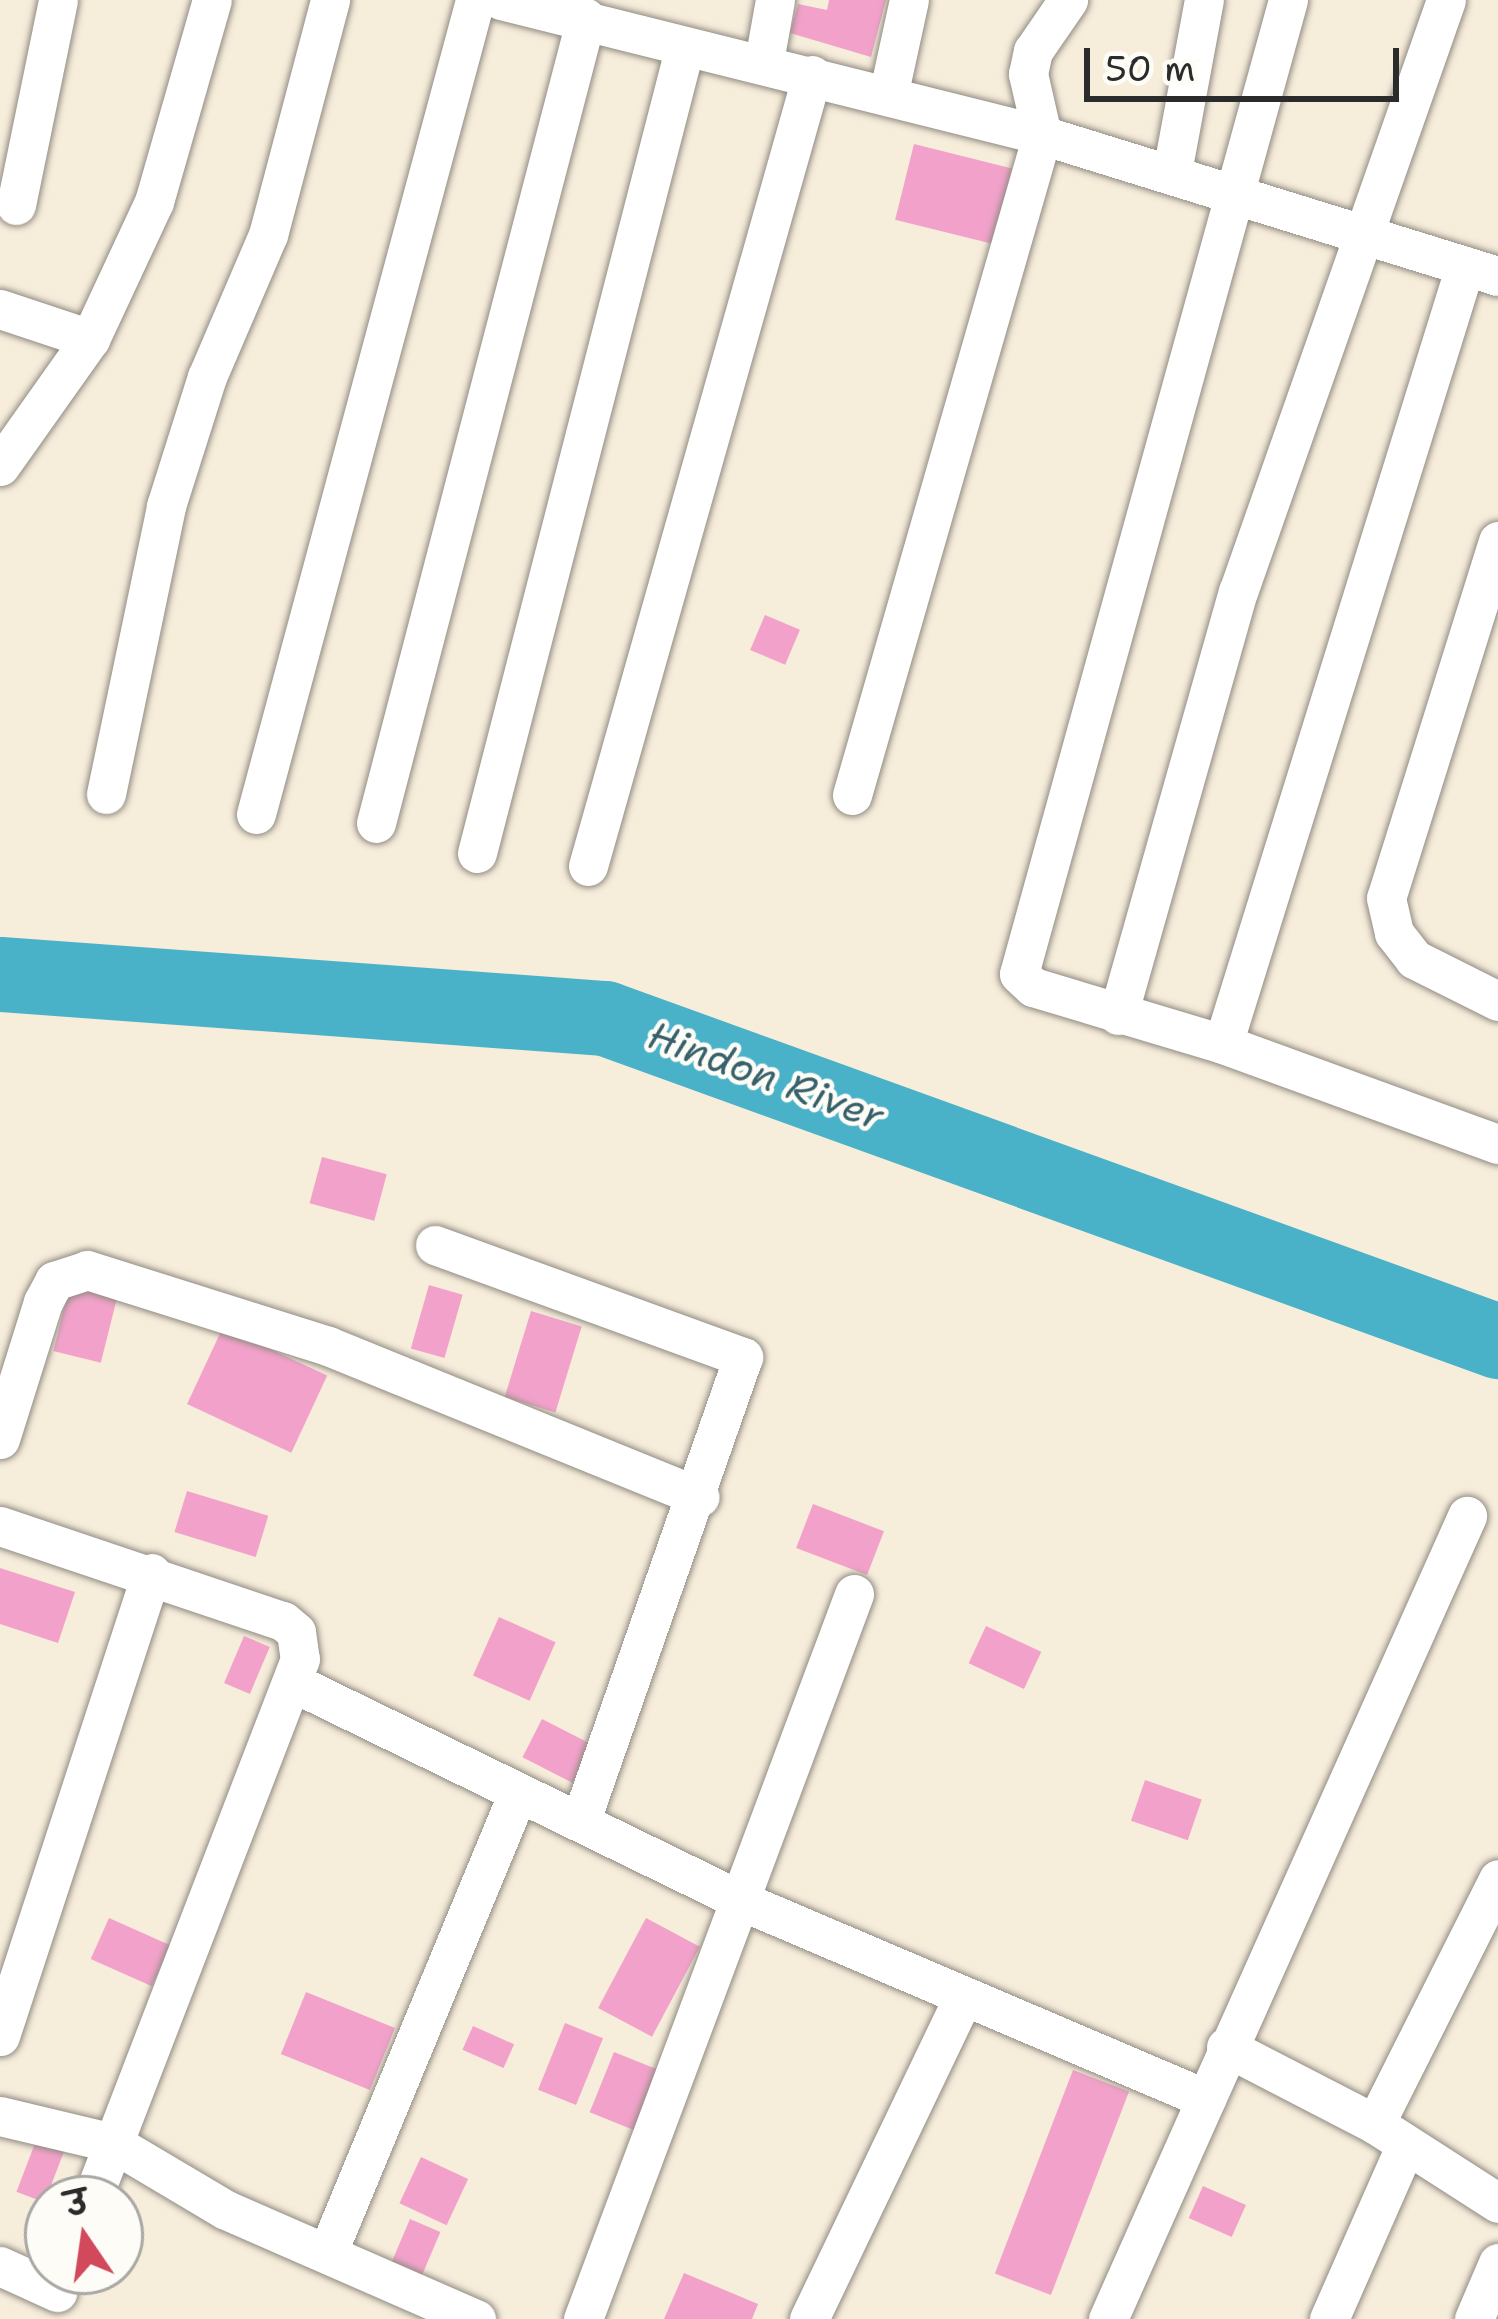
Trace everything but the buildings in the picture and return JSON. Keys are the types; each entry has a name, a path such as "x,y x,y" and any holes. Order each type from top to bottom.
{"street":[{"path":"16,205 58,0"},
{"path":"0,466 90,339 154,202 212,0"},
{"path":"106,794 166,506 207,377 268,235 330,0"},
{"path":"256,814 475,0"},
{"path":"501,0 572,10 685,46 764,61 1042,135 1482,271 1223,1044"},
{"path":"764,61 775,0"},
{"path":"888,96 909,0"},
{"path":"852,795 1042,135 1028,74 1033,51 1068,0"},
{"path":"1172,172 1204,0"},
{"path":"1288,0 1018,956 1019,974 1033,988 1223,1044 1498,1144"},
{"path":"1118,1015 1238,592 1445,0"},
{"path":"376,823 572,10"},
{"path":"477,853 685,46"},
{"path":"588,866 812,75"},
{"path":"0,309 90,339"},
{"path":"1498,541 1386,898 1394,933 1414,959 1498,1001"},
{"path":"435,1245 739,1351 742,1371 582,1817"},
{"path":"0,1438 43,1302 54,1281 87,1270 328,1346 699,1497"},
{"path":"1108,2319 1468,1516"},
{"path":"0,1526 151,1573 283,1621 296,1632 294,1683 101,2175"},
{"path":"0,2036 151,1573"},
{"path":"583,2319 744,1902 854,1594"},
{"path":"294,1683 518,1792 582,1817 744,1902 962,2000 1206,2099"},
{"path":"329,2249 518,1792"},
{"path":"1329,2319 1389,2136 1498,1879"},
{"path":"808,2319 962,2000"},
{"path":"1226,2047 1389,2136 1498,2203"},
{"path":"0,2116 113,2143 226,2210 329,2249 476,2319"},
{"path":"1474,2319 1498,2263"}],"waterway":[{"name":"Hindon River","path":"0,974 605,1018 1498,1341"}]}
